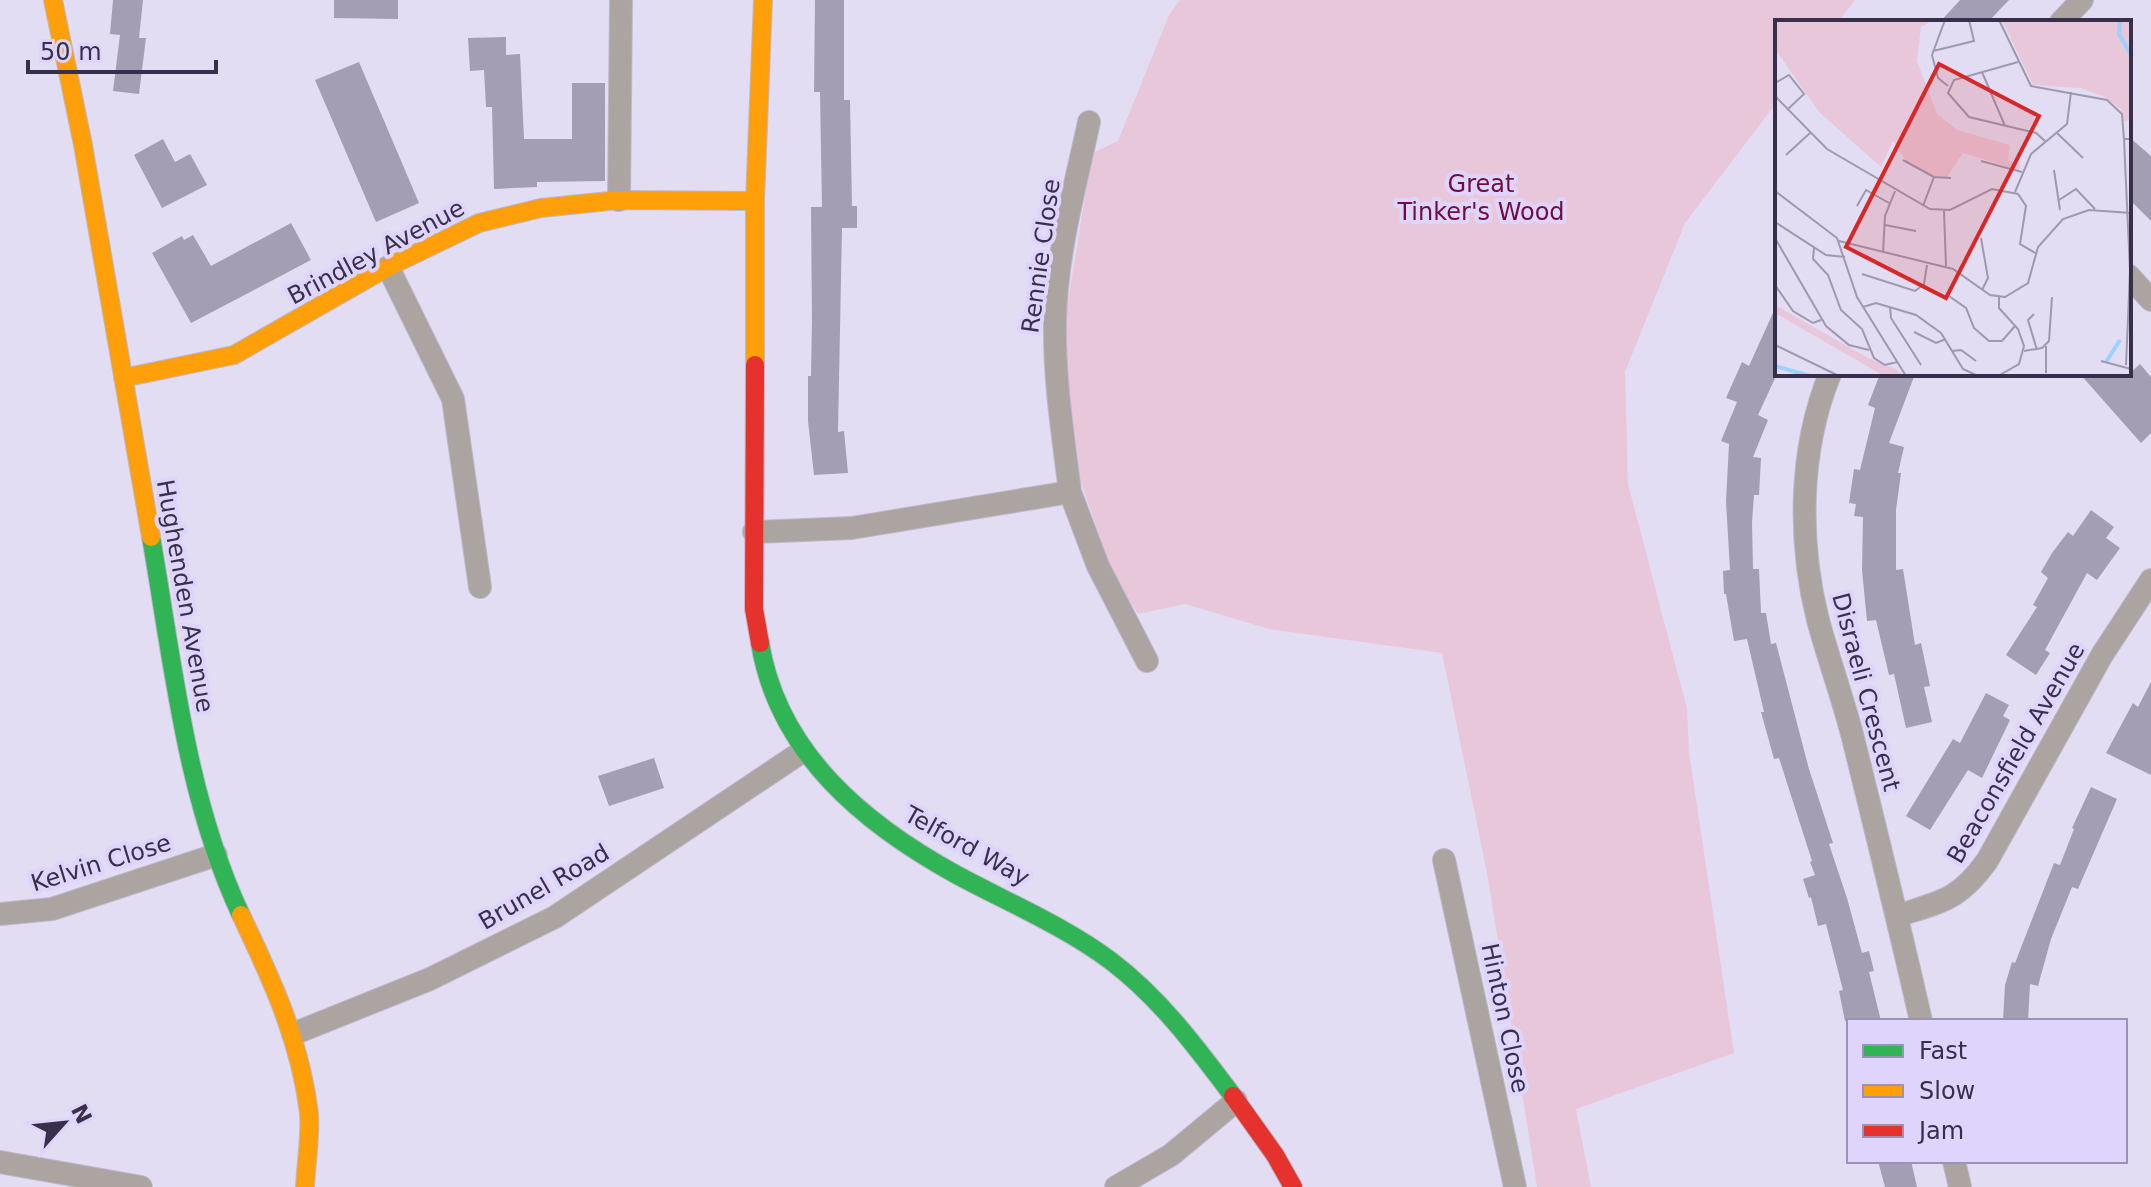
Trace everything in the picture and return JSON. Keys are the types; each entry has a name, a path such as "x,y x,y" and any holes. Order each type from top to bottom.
{"street":[{"name":"Hughenden Avenue","path":"53,0 83,145 176,686 198,792 230,892 270,974 293,1034 309,1115 305,1187"},
{"path":"619,200 621,0"},
{"name":"Telford Way","path":"763,0 755,201 754,609 767,679 783,718 803,751 846,800 889,834 959,875 1036,913 1111,961 1161,1006 1267,1143 1293,1187"},
{"path":"2063,20 2082,0"},
{"name":"Rennie Close","path":"1089,122 1069,213 1055,318 1055,379 1070,492 1098,566 1147,661"},
{"name":"Brindley Avenue","path":"123,378 234,355 388,267 479,223 541,208 619,200 755,201"},
{"path":"388,267 453,399 480,587"},
{"path":"2131,278 2151,300"},
{"name":"Disraeli Crescent","path":"1829,376 1822,392 1809,451 1804,541 1818,621 1845,704 1921,1019"},
{"path":"754,532 852,528 1070,492"},
{"name":"Beaconsfield Avenue","path":"1897,916 1957,896 1973,881 2102,655 2151,580"},
{"name":"Brunel Road","path":"293,1034 430,979 555,917 803,751"},
{"name":"Kelvin Close","path":"0,914 52,909 216,855"},
{"name":"Hinton Close","path":"1444,860 1515,1187"},
{"path":"1116,1187 1171,1155 1236,1101"},
{"path":"0,1162 35,1177 141,1187"},
{"path":"1954,1163 1960,1187"}],"green space":[{"name":"Great Tinker's Wood","path":"1180,0 1855,0 1840,20 1775,20 1775,105 1685,223 1625,372 1628,484 1687,709 1689,752 1734,1053 1576,1109 1591,1187 1537,1187 1487,873 1442,653 1269,629 1185,604 1138,614 1112,573 1081,482 1062,339 1092,153 1118,141 1169,15"}],"building":[{"path":"113,0 143,0 139,38 146,38 139,94 113,91 120,35 110,34"},
{"path":"334,0 398,0 398,19 334,18"},
{"path":"815,0 844,0 844,100 850,100 852,206 857,206 857,228 842,228 838,432 844,431 848,473 814,475 808,421 812,320 811,207 822,207 820,92 814,92"},
{"path":"1960,0 2009,0 1990,20 1942,20"},
{"path":"506,37 506,55 520,54 524,139 572,139 572,83 605,83 605,181 537,182 537,187 494,189 492,107 486,107 484,70 470,71 468,38"},
{"path":"359,62 419,203 376,222 315,80"},
{"path":"163,139 175,162 190,154 207,185 162,208 134,155"},
{"path":"2131,139 2151,156 2151,221 2131,201"},
{"path":"291,223 311,260 191,323 152,253 182,236 184,240 193,235 211,266"},
{"path":"1775,308 1776,376 1758,415 1768,420 1753,457 1761,458 1759,495 1754,495 1752,522 1753,569 1759,569 1761,613 1766,613 1771,644 1776,643 1809,769 1833,843 1829,844 1862,953 1869,951 1874,971 1869,972 1881,1019 1845,1021 1839,991 1843,990 1826,924 1818,926 1803,879 1815,875 1812,861 1779,758 1774,759 1747,639 1734,641 1724,594 1723,571 1730,570 1726,501 1729,444 1721,441 1737,402 1726,398 1742,362 1749,366"},
{"path":"2140,364 2151,377 2151,433 2141,443 2082,376 2131,376"},
{"path":"1879,376 1914,376 1889,443 1904,447 1898,473 1901,473 1896,510 1896,570 1903,569 1915,645 1921,643 1930,686 1924,687 1932,722 1906,728 1894,674 1889,675 1876,620 1867,621 1862,570 1863,517 1854,516 1856,504 1849,503 1854,469 1860,470 1875,408 1868,405"},
{"path":"2091,510 2114,527 2106,538 2120,548 2097,580 2087,573 2045,650 2050,653 2036,675 2006,655 2037,607 2033,605 2048,578 2041,572 2052,553 2068,532 2073,536"},
{"path":"2151,682 2151,775 2106,753 2133,703 2138,707"},
{"path":"1986,693 2009,705 2003,716 2010,720 1982,778 1968,770 1930,830 1906,816 1953,739 1960,743"},
{"path":"654,758 664,788 609,806 598,776"},
{"path":"2091,787 2117,799 2078,889 2072,887 2051,939 2038,986 2030,984 2028,1019 2003,1019 2005,985 2012,962 2015,963 2054,863 2060,865 2072,828"},
{"path":"1879,1163 1911,1163 1917,1187 1885,1187"}],"traffic: fast":[{"path":"151,537 194,777 222,870 241,915"},
{"path":"760,643 770,682 785,718 830,781 890,833 923,855 1093,948 1129,975 1162,1007 1233,1096"}],"traffic: slow":[{"path":"53,0 83,145 151,537"},
{"path":"755,365 755,201 763,0"},
{"path":"123,378 234,355 388,267 479,223 541,208 619,200 755,201"},
{"path":"241,915 274,987 299,1060 309,1113 305,1187"}],"traffic: jam":[{"path":"755,365 754,609 760,643"},
{"path":"1233,1096 1275,1155 1293,1187"}]}
